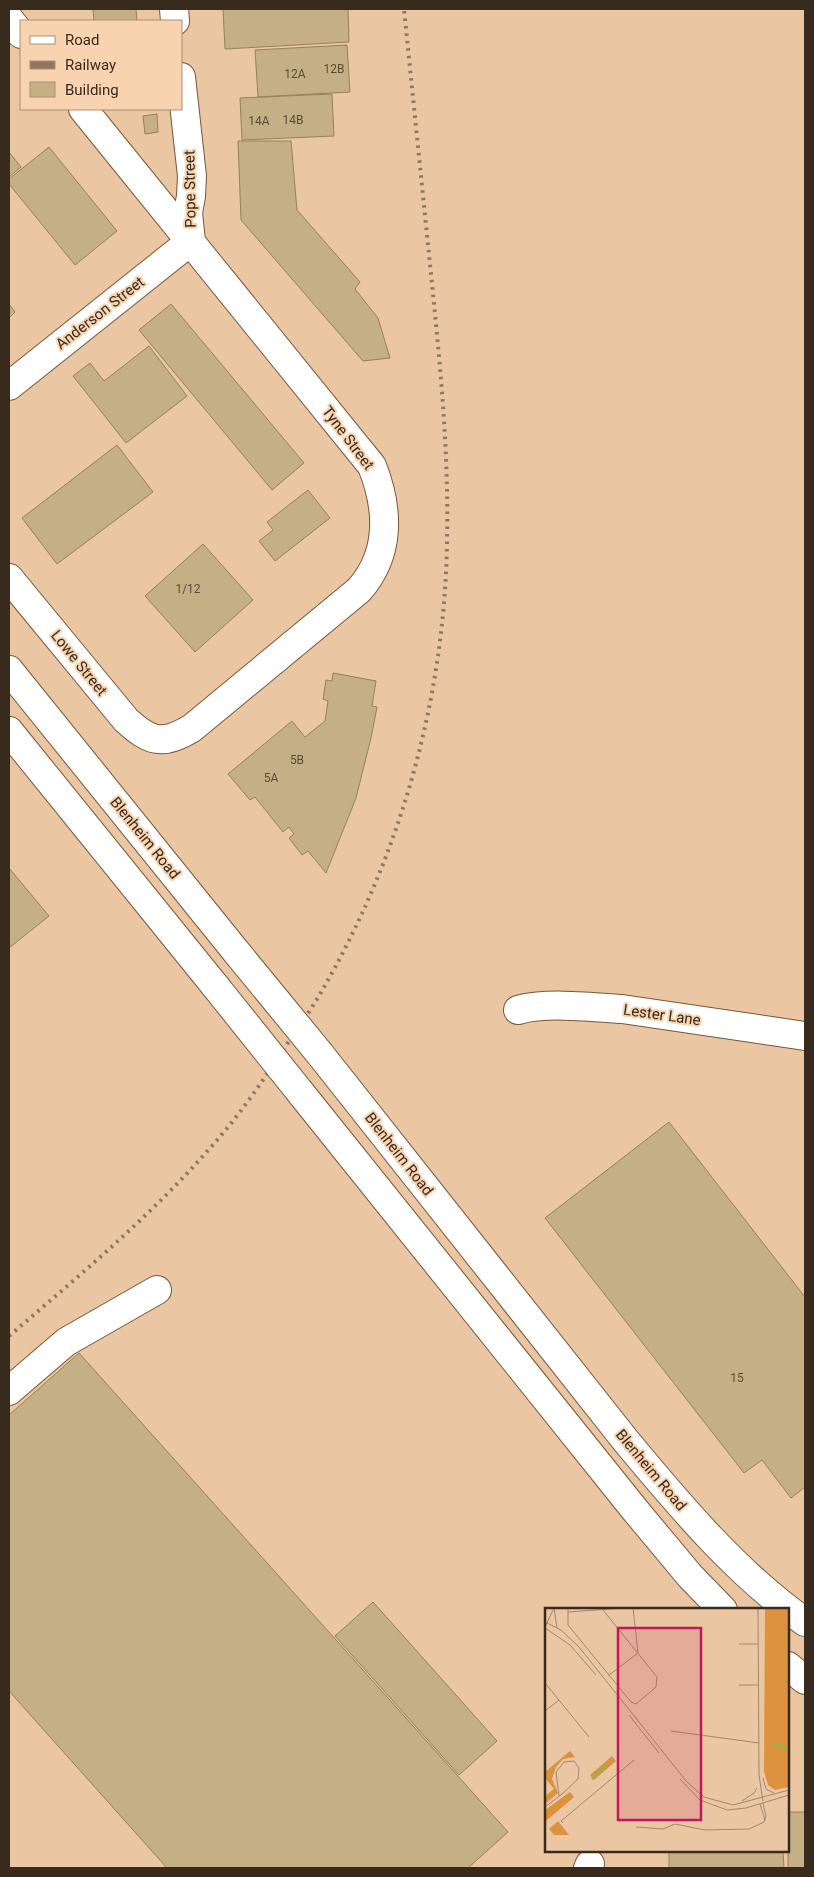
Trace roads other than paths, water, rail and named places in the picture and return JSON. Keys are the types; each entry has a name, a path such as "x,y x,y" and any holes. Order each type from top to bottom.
{"main road":[{"path":"9,19 20,33"},
{"name":"Pope Street","path":"182,86 192,176 188,213 191,241"},
{"name":"Tyne Street","path":"84,110 372,466 378,480 381,498 383,544 378,563 370,578 359,590 192,728 175,737 164,740 156,739"},
{"name":"Anderson Street","path":"9,386 191,241"},
{"name":"Lowe Street","path":"9,578 126,720 142,733 156,739"},
{"name":"Blenheim Road","path":"9,670 320,1054 626,1441 678,1503 761,1586 788,1608"},
{"path":"9,731 635,1510 690,1576 721,1608"},
{"name":"Lester Lane","path":"518,1010 529,1007 615,1008 805,1036"},
{"path":"9,1392 66,1342 156,1290"},
{"name":"Blenheim Road","path":"789,1609 805,1622"},
{"path":"789,1667 805,1680"}],"railway":[{"path":"9,1336 151,1210 203,1156 255,1091 317,999 355,929 378,877 398,823 415,768 428,712 438,655 447,541 447,474 441,374 404,9"}]}
